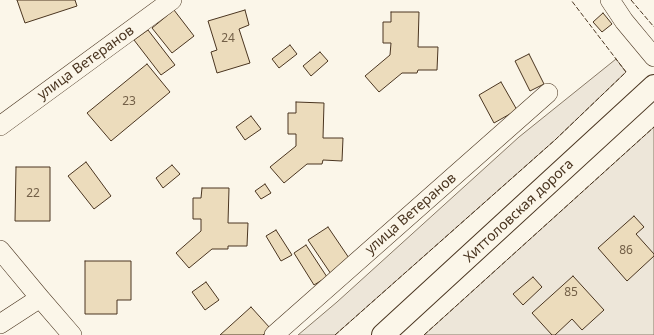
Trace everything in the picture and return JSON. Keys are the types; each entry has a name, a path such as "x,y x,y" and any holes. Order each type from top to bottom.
{"street":[{"name":"улица Ветеранов","path":"0,126 172,0"},
{"path":"610,0 624,21 654,57"},
{"name":"Хиттоловская дорога","path":"383,335 654,86"},
{"name":"улица Ветеранов","path":"274,335 548,93"},
{"path":"0,250 72,335"},
{"path":"0,324 40,298"}],"shaded area":[{"path":"616,59 626,72 555,140 335,335 298,335 337,302 519,137"},
{"path":"654,127 654,335 424,335"}],"building":[{"path":"17,0 75,0 77,6 25,23"},
{"path":"174,10 194,36 172,53 152,28"},
{"path":"245,10 249,25 239,29 250,63 217,73 211,52 217,50 208,21"},
{"path":"391,12 419,12 418,47 438,47 437,70 418,70 417,73 402,73 379,92 365,76 390,55 391,43 383,43 383,22 391,22"},
{"path":"603,13 612,24 602,32 593,22"},
{"path":"148,30 175,65 161,75 134,40"},
{"path":"290,45 297,54 279,68 272,59"},
{"path":"320,52 328,61 311,76 303,66"},
{"path":"529,54 544,84 530,91 515,61"},
{"path":"147,64 170,92 111,141 87,113"},
{"path":"501,82 517,110 494,123 479,95"},
{"path":"296,102 324,103 323,138 343,138 342,161 323,160 322,164 307,164 284,183 270,167 296,146 296,134 288,134 288,113 296,113"},
{"path":"251,116 261,129 245,140 236,127"},
{"path":"86,162 111,196 94,209 68,176"},
{"path":"172,165 180,174 163,188 156,178"},
{"path":"16,167 50,167 50,221 15,221"},
{"path":"265,184 271,193 261,199 255,191"},
{"path":"202,188 229,188 228,223 248,223 247,246 228,246 228,249 212,249 189,268 176,253 201,231 201,219 193,219 193,198 201,198"},
{"path":"634,216 644,227 636,234 654,254 654,256 627,281 598,248"},
{"path":"328,227 351,261 331,274 308,240"},
{"path":"276,230 292,255 281,261 266,236"},
{"path":"306,245 327,277 314,285 294,253"},
{"path":"85,261 131,261 131,300 117,300 117,314 85,314"},
{"path":"573,276 604,310 582,330 572,319 555,335 552,335 532,313"},
{"path":"533,277 542,287 523,305 513,294"},
{"path":"206,282 219,300 205,310 192,292"},
{"path":"251,307 270,328 263,335 220,335"}],"fence":[{"path":"335,335 555,140 626,72 571,0"},
{"path":"631,0 654,27"},
{"path":"424,335 654,127"}]}
